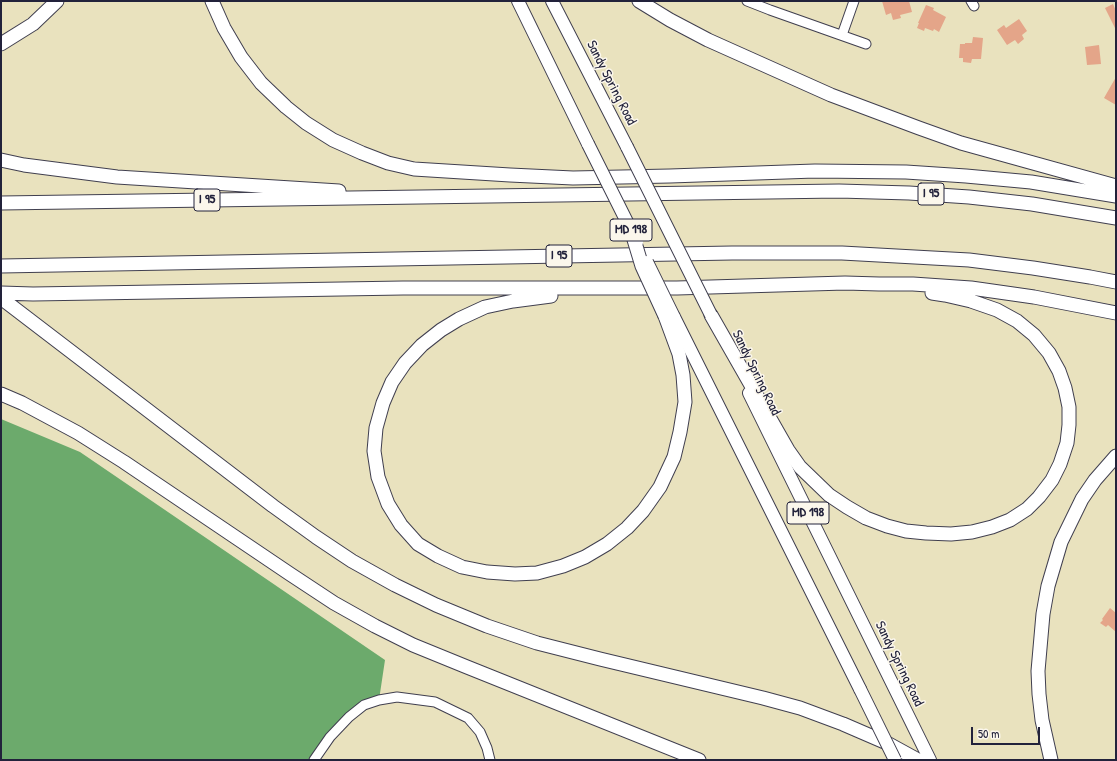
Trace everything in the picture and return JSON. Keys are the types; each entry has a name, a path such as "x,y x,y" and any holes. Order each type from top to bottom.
{"highway":[{"path":"1,44 33,24 57,1"},
{"path":"212,1 224,28 240,57 261,83 286,107 306,123 333,140 381,160 414,168 510,176 573,178 814,171 906,172 1031,182 1116,196"},
{"path":"639,1 670,20 708,40 831,95 961,143 1116,186"},
{"path":"1,160 24,165 117,177 303,188 412,197"},
{"name":"I 95","path":"1,203 839,191 909,193 969,197 1032,204 1116,218"},
{"path":"632,233 642,266 670,317 683,375 685,402 680,432 674,457 660,487 643,511 627,528 607,544 585,557 563,566 537,573 515,574 487,572 462,567 438,556 418,544 402,525 388,504 378,477 374,450 376,428 383,403 392,382 405,363 422,345 458,319 485,307 513,300 564,295 677,288"},
{"name":"I 95","path":"1,266 724,253 842,253 969,260 1033,268 1116,282"},
{"path":"1,293 34,294 403,288 677,288 914,284 971,288 1116,313"},
{"path":"711,316 784,444 800,467 829,495 866,518 906,531 951,534 972,532 992,527 1010,520 1027,509 1039,497 1052,480 1060,464 1067,444 1069,407 1065,388 1059,371 1049,352 1034,335 1017,321 997,310 971,301 945,295 914,292 766,286"},
{"path":"1,298 273,506 352,561 395,585 436,605 486,626 537,643 800,708 843,724 887,743 918,760"},
{"path":"1,394 22,403 78,433 124,462 334,603 375,626 426,650 700,760"},
{"path":"1051,760 1042,720 1039,694 1038,671 1042,614 1048,586 1061,542 1079,506 1095,480 1116,456"}],"main road":[{"name":"MD 198","path":"518,1 632,233"},
{"name":"Sandy Spring Road","path":"552,1 627,147 930,760"},
{"name":"MD 198","path":"670,317 895,760"}],"street":[{"path":"747,1 866,44"},
{"path":"842,35 854,1"},
{"path":"314,760 330,737 349,717 364,705 379,700 397,697 435,702 468,718 480,732 487,748 490,760"}],"green space":[{"path":"1,419 80,452 385,660 379,700 330,737 314,760 1,760"}],"building":[{"path":"882,1 909,1 912,12 900,15 901,18 893,20 891,13 886,15"},
{"path":"1113,4 1116,11 1116,30 1105,8"},
{"path":"926,5 934,8 933,10 946,17 939,32 934,29 933,31 925,28 924,31 917,28"},
{"path":"1019,19 1027,31 1022,35 1024,39 1018,44 1015,40 1007,45 997,30 1004,25 1006,28"},
{"path":"973,37 983,38 981,59 972,59 971,63 963,62 963,58 959,58 960,44 972,43"},
{"path":"1099,45 1101,64 1087,65 1085,47"},
{"path":"1116,77 1116,105 1104,98"},
{"path":"1110,608 1116,613 1116,632 1108,625 1106,627 1100,623"}]}
